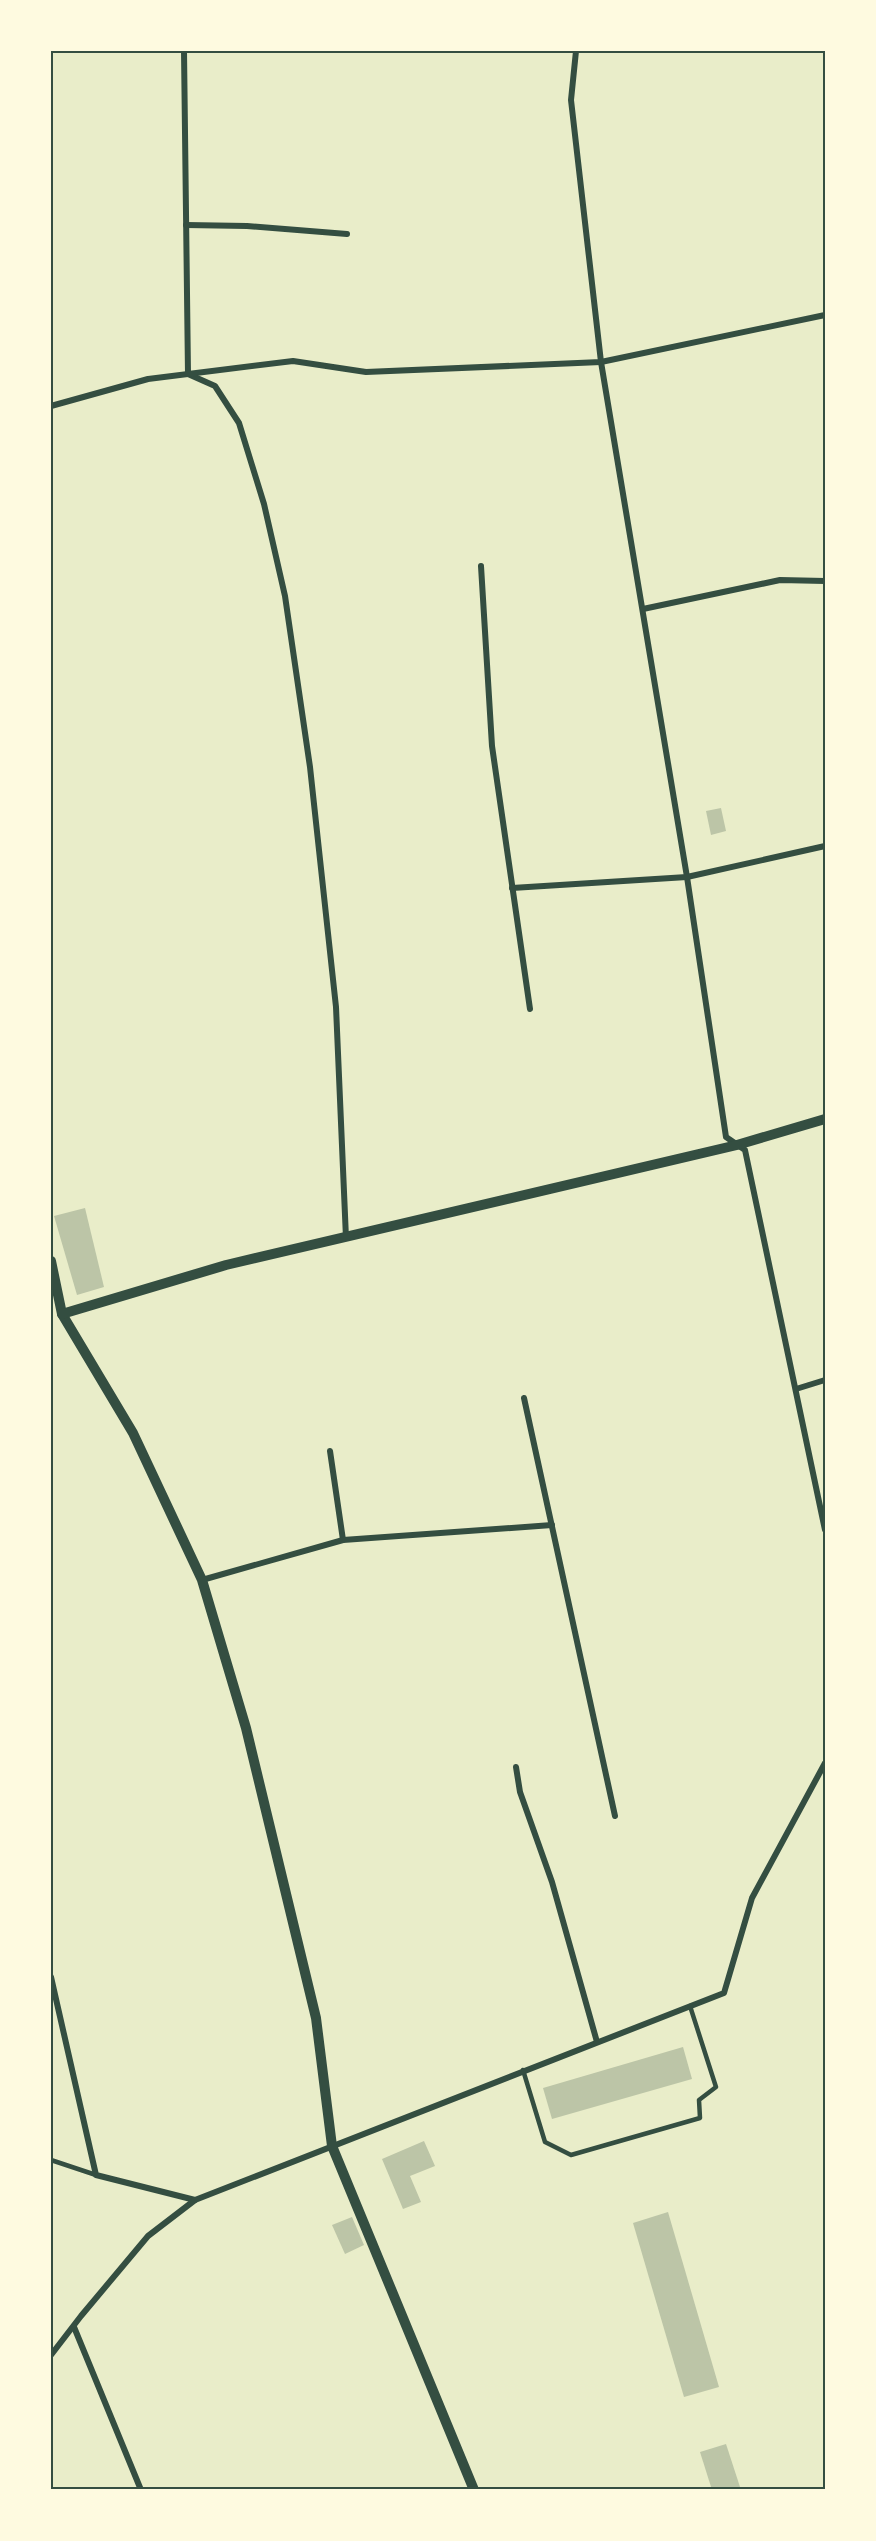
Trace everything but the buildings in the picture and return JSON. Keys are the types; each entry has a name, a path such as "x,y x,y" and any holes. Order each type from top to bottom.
{"street":[{"path":"184,51 188,374"},
{"path":"576,51 571,100 601,362 687,878 726,1137 745,1150 825,1530"},
{"path":"186,225 247,226 347,234"},
{"path":"51,406 148,379 293,361 366,372 601,362 825,315"},
{"path":"188,374 215,386 239,423 264,504 285,596 310,767 336,1007 346,1238"},
{"path":"481,566 492,746 530,1009"},
{"path":"643,609 780,580 825,581"},
{"path":"512,888 687,878 825,846"},
{"path":"57,1315 226,1266 737,1145 825,1119"},
{"path":"51,1261 57,1315 133,1433 202,1580 246,1728 311,1996 316,2018 332,2145 474,2490"},
{"path":"796,1389 825,1380"},
{"path":"524,1398 615,1816"},
{"path":"330,1451 343,1540"},
{"path":"202,1580 343,1540 552,1525"},
{"path":"51,2355 148,2236 195,2200 724,1993 752,1898 825,1763"},
{"path":"516,1767 520,1792 552,1882 597,2042"},
{"path":"51,1977 96,2175 195,2200"},
{"path":"74,2327 141,2490"}],"lane":[{"path":"523,2070 545,2142 571,2155 700,2118 699,2100 716,2087 690,2006"},
{"path":"51,2160 96,2175"}]}
